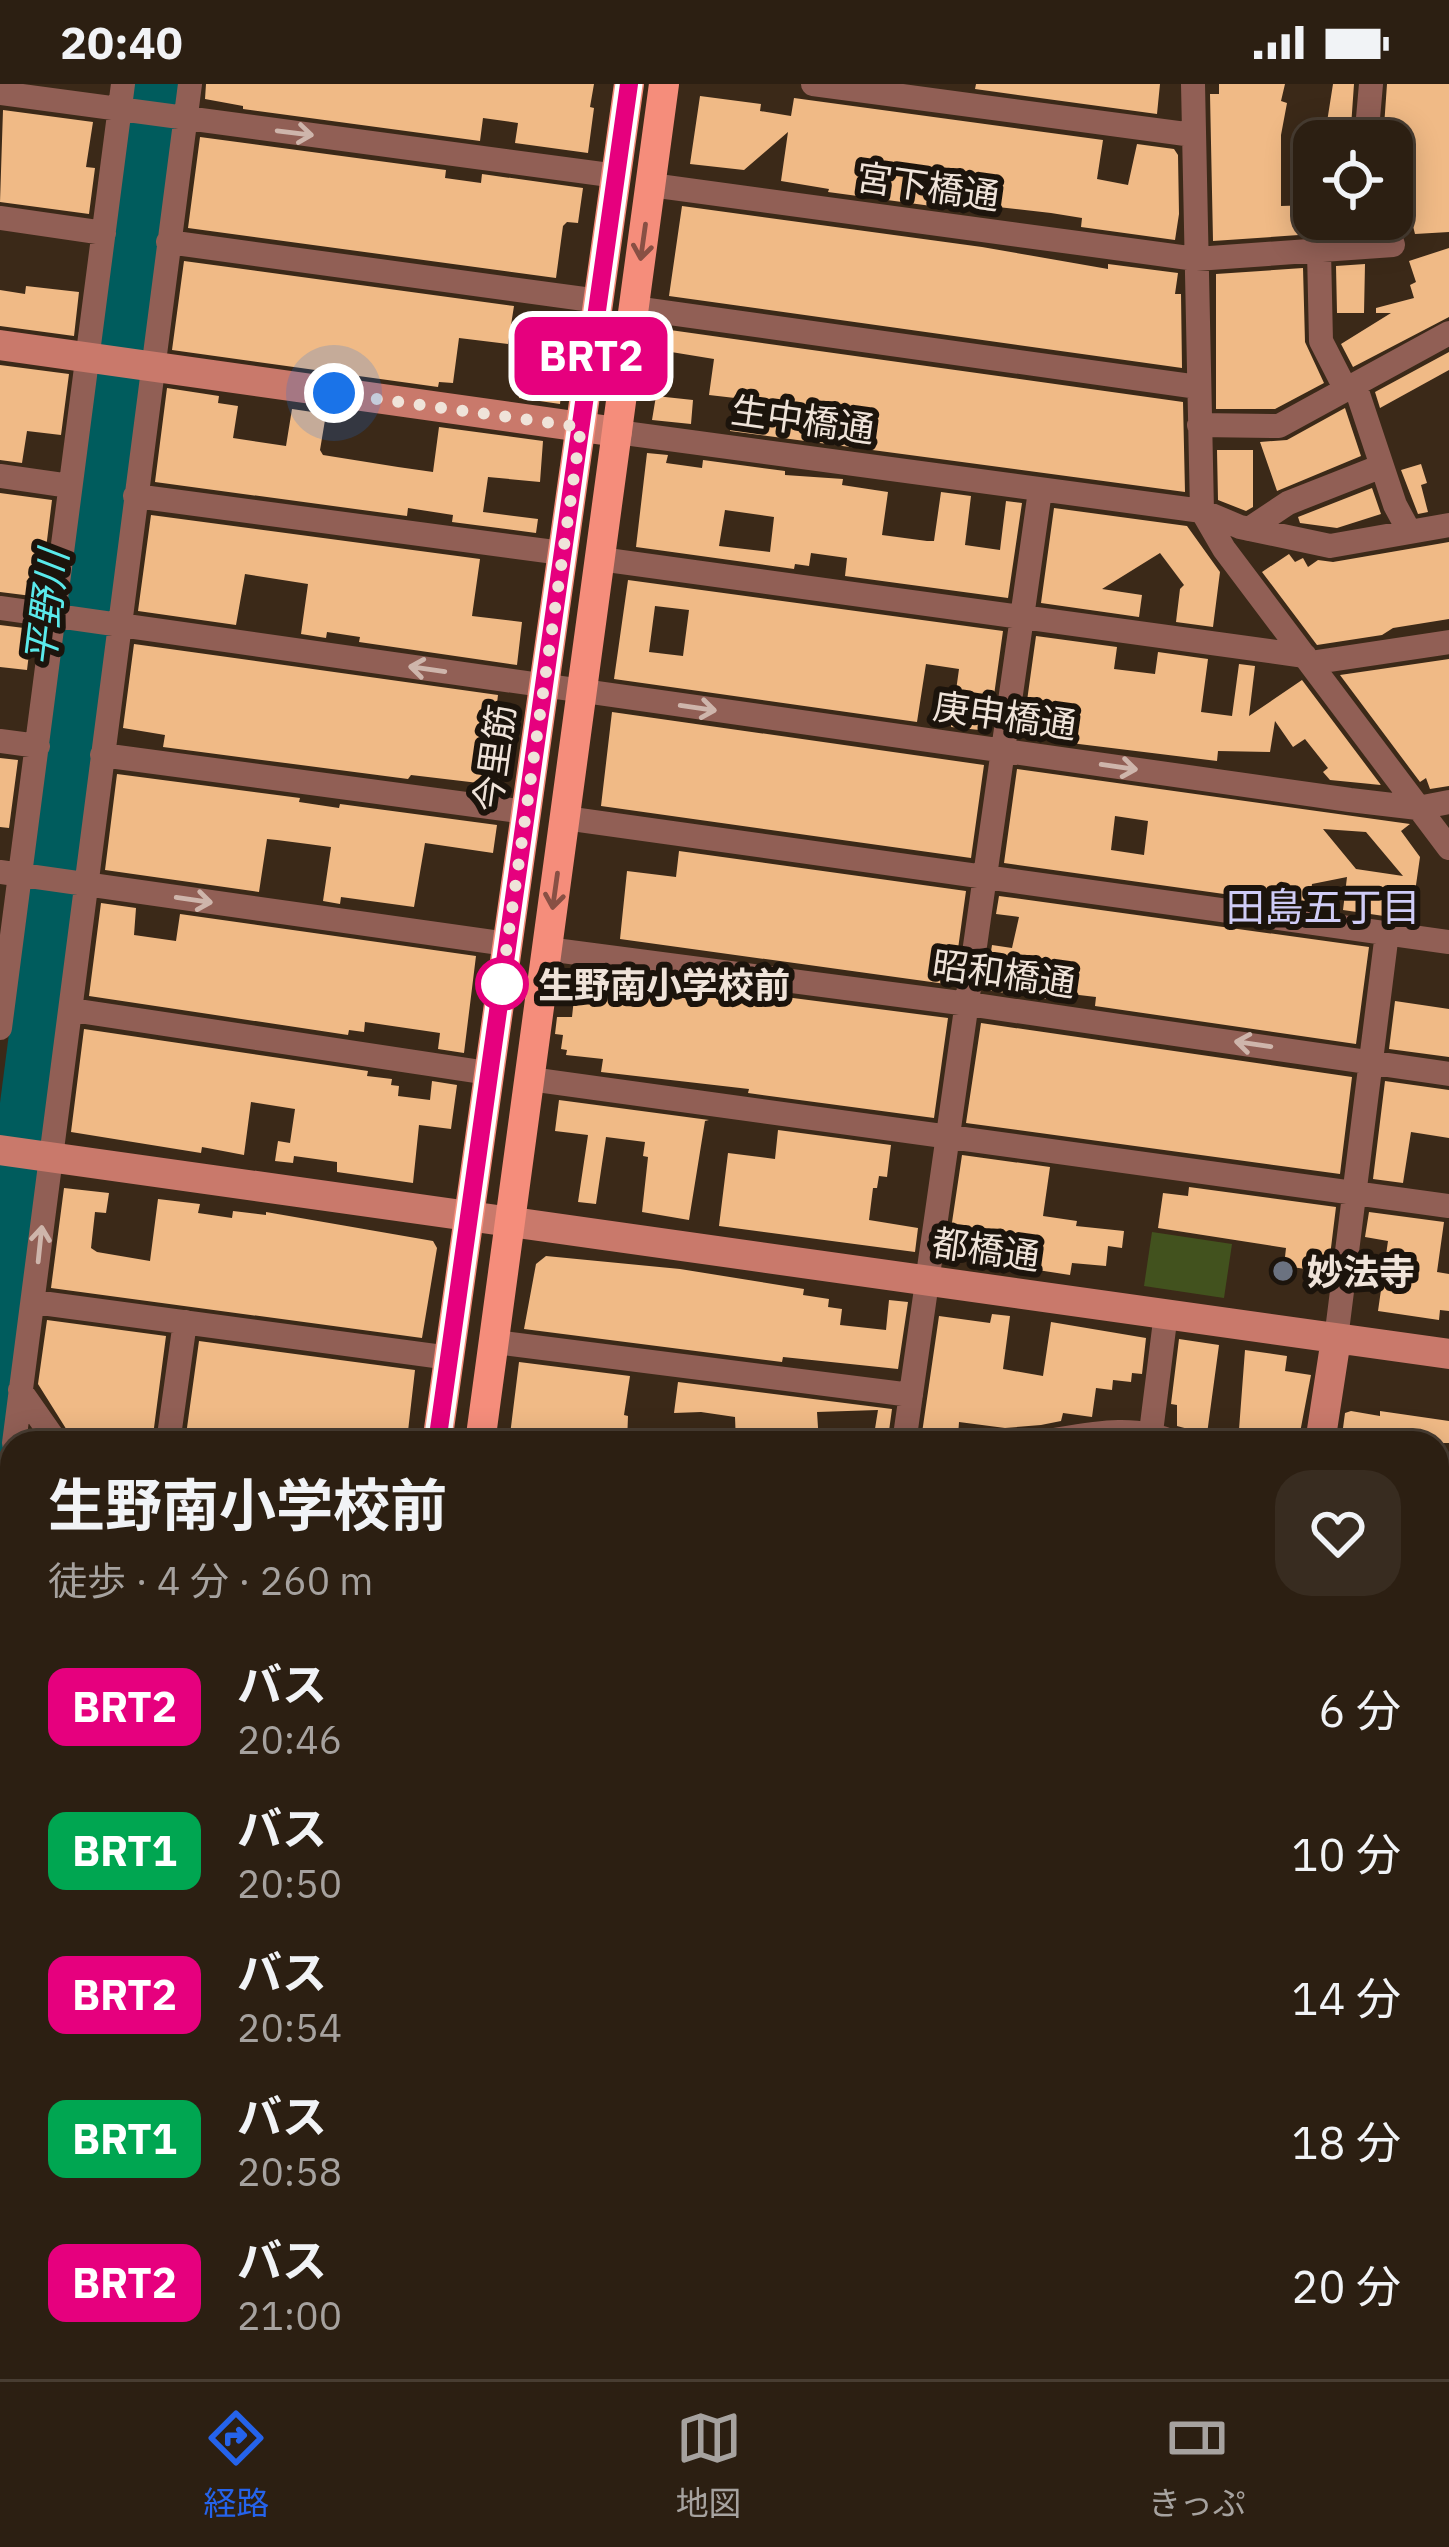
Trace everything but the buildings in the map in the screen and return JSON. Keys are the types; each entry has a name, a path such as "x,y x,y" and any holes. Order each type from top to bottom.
{"main road":[{"name":"今里筋","path":"439,1431 629,84"},
{"path":"482,1431 664,84"}],"street":[{"path":"15,1431 34,1301 47,1157 72,1010 82,883 190,84"},
{"path":"813,84 1193,135"},
{"path":"1193,84 1202,511 1224,549 1449,848"},
{"path":"1368,120 1371,84"},
{"path":"0,93 123,101 182,119 617,176"},
{"path":"1,1012 123,101"},
{"name":"宮下橋通","path":"651,185 1196,259 1393,245 1391,240"},
{"path":"0,218 104,233"},
{"path":"168,242 599,301"},
{"path":"1318,251 1321,341 1351,387 1409,531"},
{"path":"634,308 1198,387"},
{"path":"1199,425 1279,426 1449,333"},
{"name":"生中橋通","path":"0,344 1202,511 1249,529 1330,546 1449,525"},
{"path":"1249,529 1288,503 1382,466"},
{"path":"0,476 70,486"},
{"path":"906,1431 1040,491"},
{"path":"135,496 562,553"},
{"path":"600,560 1307,660 1449,642"},
{"path":"0,608 543,686"},
{"name":"庚申橋通","path":"543,686 1418,808 1449,802"},
{"path":"0,741 38,746"},
{"path":"102,754 526,812"},
{"path":"565,818 1449,942"},
{"path":"16,874 507,944"},
{"path":"1323,1431 1387,933"},
{"name":"昭和橋通","path":"547,949 1449,1074"},
{"path":"72,1010 488,1073"},
{"path":"530,1079 1449,1206"},
{"path":"0,1150 467,1217"},
{"name":"都橋通","path":"467,1217 1449,1354"},
{"path":"34,1301 450,1358"},
{"path":"1151,1431 1166,1313"},
{"path":"170,1431 185,1322"},
{"path":"495,1342 911,1395"},
{"path":"20,1390 49,1431"}],"green space":[{"path":"1152,1232 1232,1244 1224,1298 1144,1286"}],"water":[{"name":"平野川","path":"132,84 181,84 6,1431 0,1431 0,1103"}],"bus line":[{"name":"BRT2","path":"439,1431 629,84"}],"place":[{"name":"生野南小学校前","path":"502,984"},
{"name":"妙法寺","path":"1283,1271"}],"district":[{"name":"田島五丁目","path":"1323,906"}],"route":[{"path":"334,393 581,427 502,984"}]}
